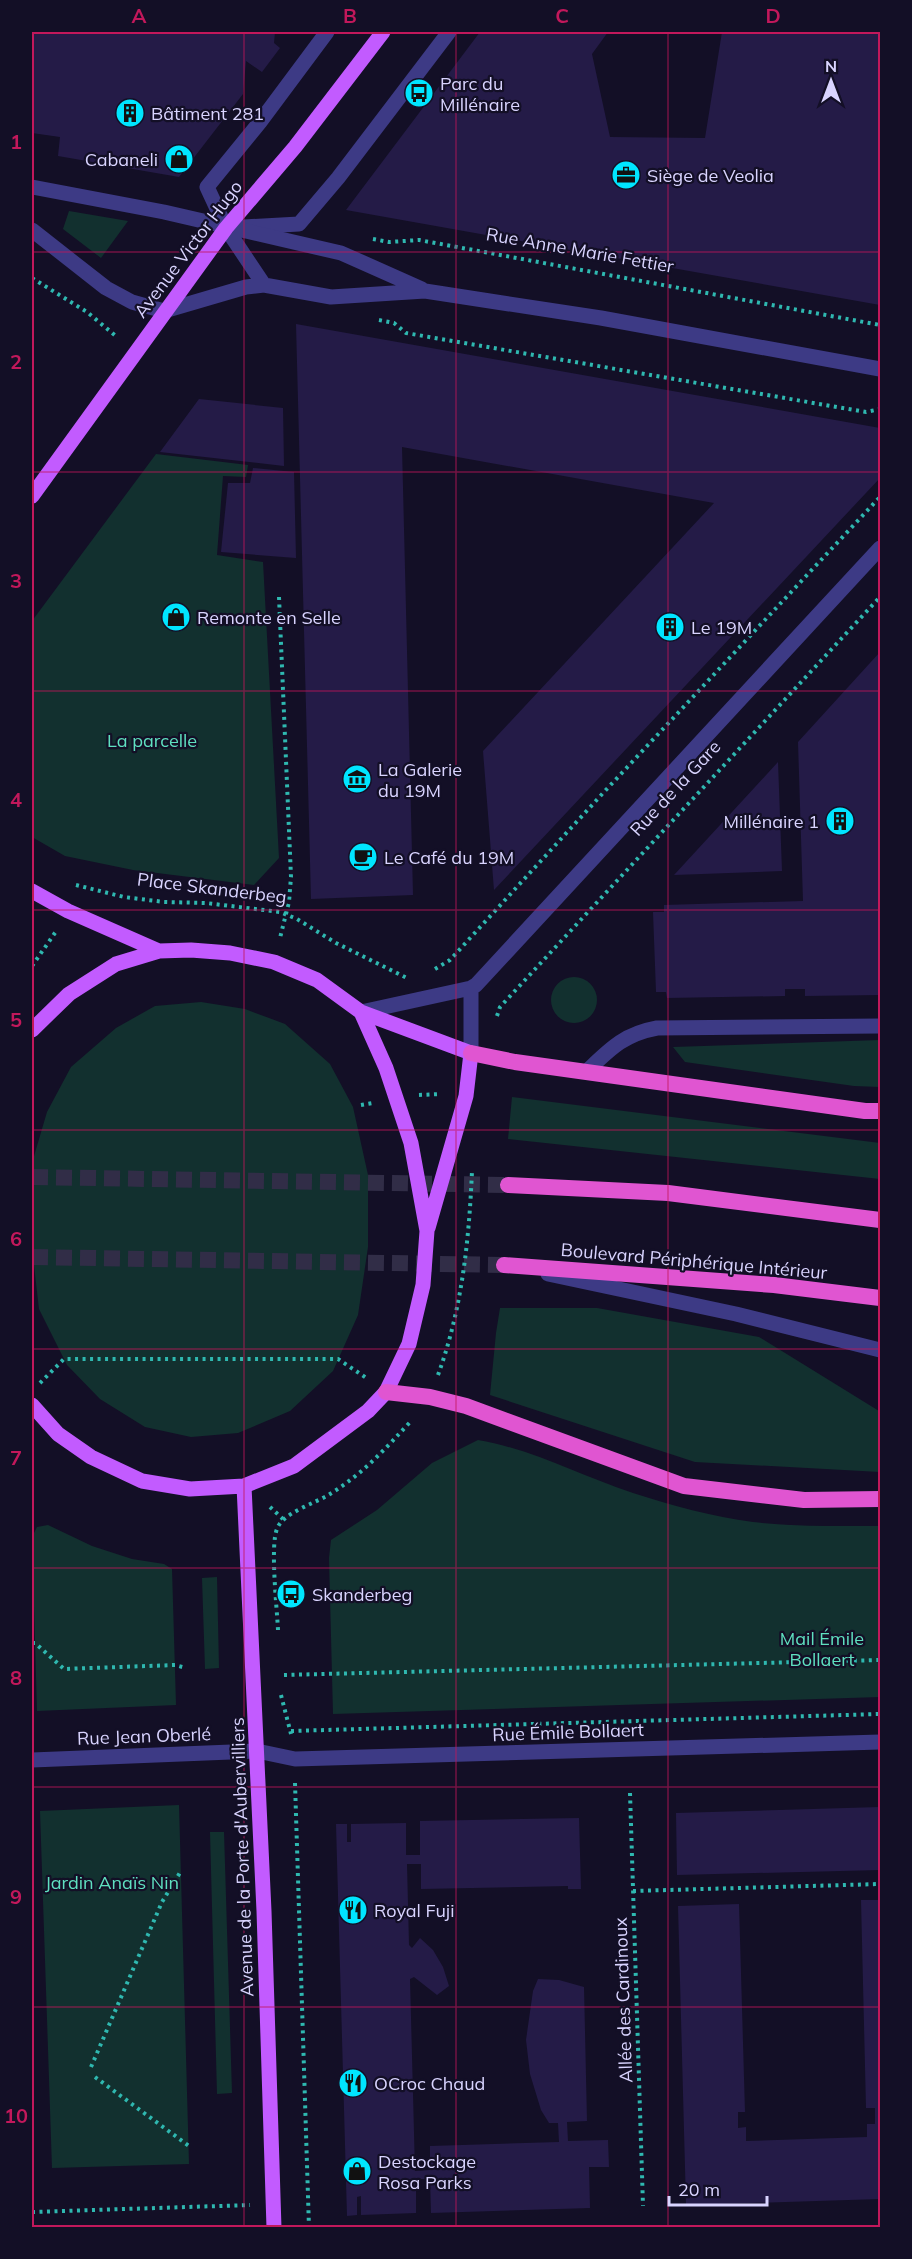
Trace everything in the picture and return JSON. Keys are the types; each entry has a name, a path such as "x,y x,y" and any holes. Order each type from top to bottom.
{"highway":[{"path":"471,1053 515,1062 865,1111 880,1111"},
{"path":"508,1185 668,1193 880,1220"},
{"name":"Boulevard Périphérique Intérieur","path":"504,1265 774,1285 880,1298"},
{"path":"386,1392 430,1397 466,1406 684,1486 804,1500 880,1499"}],"main road":[{"name":"Avenue Victor Hugo","path":"32,496 226,228 295,147 383,32"},
{"path":"32,891 68,911 159,951"},
{"path":"32,1029 69,994 116,964 159,951 230,952 274,962 317,980 361,1012 471,1053 466,1096 427,1231 423,1285 411,1334 386,1392 368,1412 294,1466 244,1486 190,1489 142,1480 91,1457 58,1434 32,1405"},
{"path":"361,1012 386,1068 411,1143 427,1231"},
{"name":"Avenue de la Porte d'Aubervilliers","path":"244,1486 257,1751 274,2228"}],"street":[{"path":"264,285 226,228 207,187 260,122 327,32"},
{"path":"226,228 299,224 338,178 449,32"},
{"path":"32,188 164,212 341,253 425,291"},
{"path":"32,231 106,288 132,302 164,311 246,287 264,285 331,297 425,291 601,318 880,369"},
{"name":"Rue de la Gare","path":"471,988 880,548"},
{"path":"361,1012 471,988 471,1053"},
{"path":"587,1071 614,1046 638,1031 657,1028 880,1026"},
{"path":"504,1265 736,1314 880,1350"},
{"name":"Rue Émile Bollaert","path":"257,1751 295,1759 880,1742"},
{"name":"Rue Jean Oberlé","path":"32,1760 257,1751"}],"path":[{"name":"Rue Anne Marie Fettier","path":"367,238 389,242 419,240 880,325"},
{"path":"32,278 87,312 136,351"},
{"path":"372,318 394,323 406,333 866,412 880,409"},
{"path":"455,965 450,960 596,800 880,497"},
{"path":"274,962 289,902 291,878 279,597"},
{"name":"Rue de la Gare","path":"500,1007 880,597"},
{"name":"Place Skanderbeg","path":"67,882 124,897 164,902 206,903 280,912 414,982"},
{"path":"32,966 53,936"},
{"path":"361,1105 369,1104"},
{"path":"438,1374 447,1352 463,1280 470,1219 472,1164"},
{"path":"38,1385 64,1359 338,1359 386,1392"},
{"path":"278,1640 275,1547 277,1528 283,1519 329,1495 367,1469 417,1415"},
{"path":"32,1643 35,1643 64,1669 175,1665 186,1668"},
{"path":"284,1675 880,1660"},
{"path":"280,1686 285,1711"},
{"path":"257,1751 291,1731 880,1714"},
{"path":"296,1788 309,2228"},
{"name":"Allée des Cardinoux","path":"630,1793 643,2206"},
{"path":"91,2067 162,1902 181,1872"},
{"path":"633,1891 880,1884"},
{"path":"95,2076 189,2146"},
{"path":"32,2212 235,2205"}],"green space":[{"path":"69,211 128,221 101,258 63,229"},
{"name":"La parcelle","path":"156,454 248,465 246,477 223,476 217,555 263,562 279,858 254,885 133,870 65,856 32,837 32,621"},
{"path":"574,977 583,978 590,984 596,991 596,1009 590,1016 583,1022 574,1023 565,1022 558,1016 552,1009 551,1000 552,991 558,984 565,978"},
{"path":"201,1002 245,1009 285,1024 330,1064 353,1107 368,1175 368,1247 358,1315 333,1371 290,1411 238,1433 191,1437 145,1427 100,1399 67,1365 39,1309 32,1248 32,1163 47,1112 71,1067 116,1028 155,1006"},
{"path":"880,1040 880,1087 854,1086 685,1062 673,1047"},
{"path":"512,1097 880,1143 880,1179 508,1139"},
{"path":"500,1308 597,1308 759,1337 879,1411 880,1472 695,1462 490,1395"},
{"name":"Mail Émile Bollaert","path":"478,1440 537,1456 633,1493 707,1514 785,1525 880,1526 880,1697 333,1714 329,1558 331,1540 377,1510 432,1463"},
{"path":"48,1525 92,1546 132,1559 164,1564 172,1569 176,1705 37,1711 32,1537 37,1527"},
{"path":"217,1577 219,1668 205,1669 202,1578"},
{"name":"Jardin Anaïs Nin","path":"179,1805 189,2164 52,2168 40,1811"},
{"path":"210,1832 224,1832 232,2093 217,2094"}],"building":[{"name":"Bâtiment 281","path":"32,32 275,32 274,43 280,48 262,72 246,61 243,94 179,177 58,156 60,137 32,133"},
{"name":"Siège de Veolia","path":"480,32 608,32 592,54 610,137 705,138 722,32 880,32 880,305 346,210"},
{"name":"Le 19M","path":"296,324 880,428 880,478 494,890 483,751 714,503 402,447 413,895 311,899"},
{"path":"199,399 283,408 284,466 160,452"},
{"path":"253,468 294,472 296,558 221,552 228,483 250,483"},
{"name":"Millénaire 1","path":"880,652 880,995 805,996 805,989 785,989 785,996 667,998 666,992 656,992 653,912 664,912 664,905 803,901 798,742"},
{"path":"778,762 782,871 674,875"},
{"path":"283,1581 292,1584 293,1604 284,1601"},
{"path":"880,1807 880,1870 677,1875 676,1813"},
{"path":"579,1818 581,1889 568,1889 568,1886 421,1889 421,1864 407,1864 409,1945 412,1948 420,1938 433,1950 443,1967 449,1986 437,1995 414,1977 410,1979 415,2171 430,2170 430,2146 559,2142 558,2123 549,2123 541,2110 530,2074 526,2040 533,1991 538,1979 559,1980 584,1987 587,2121 567,2122 568,2141 608,2140 609,2167 589,2167 590,2208 431,2213 430,2179 416,2179 416,2213 361,2215 361,2196 357,2197 357,2215 347,2216 336,1824 347,1824 347,1842 351,1842 351,1824 406,1823 406,1855 420,1855 420,1821"},
{"path":"861,1900 880,1900 880,2199 686,2205 678,1906 739,1904 745,2112 738,2112 738,2128 746,2127 746,2141 867,2137 867,2124 875,2124 875,2108 866,2108"}],"tunnel":[{"path":"32,1177 508,1185"},
{"path":"32,1257 504,1265"}],"place":[{"name":"Parc du Millénaire","path":"419,93"},
{"name":"Bâtiment 281","path":"130,113"},
{"name":"Cabaneli","path":"179,159"},
{"name":"Siège de Veolia","path":"626,175"},
{"name":"Remonte en Selle","path":"176,617"},
{"name":"Le 19M","path":"670,627"},
{"name":"La Galerie du 19M","path":"357,779"},
{"name":"Millénaire 1","path":"840,821"},
{"name":"Le Café du 19M","path":"363,857"},
{"name":"Skanderbeg","path":"291,1594"},
{"name":"Royal Fuji","path":"353,1910"},
{"name":"OCroc Chaud","path":"353,2083"},
{"name":"Destockage Rosa Parks","path":"357,2171"}]}
